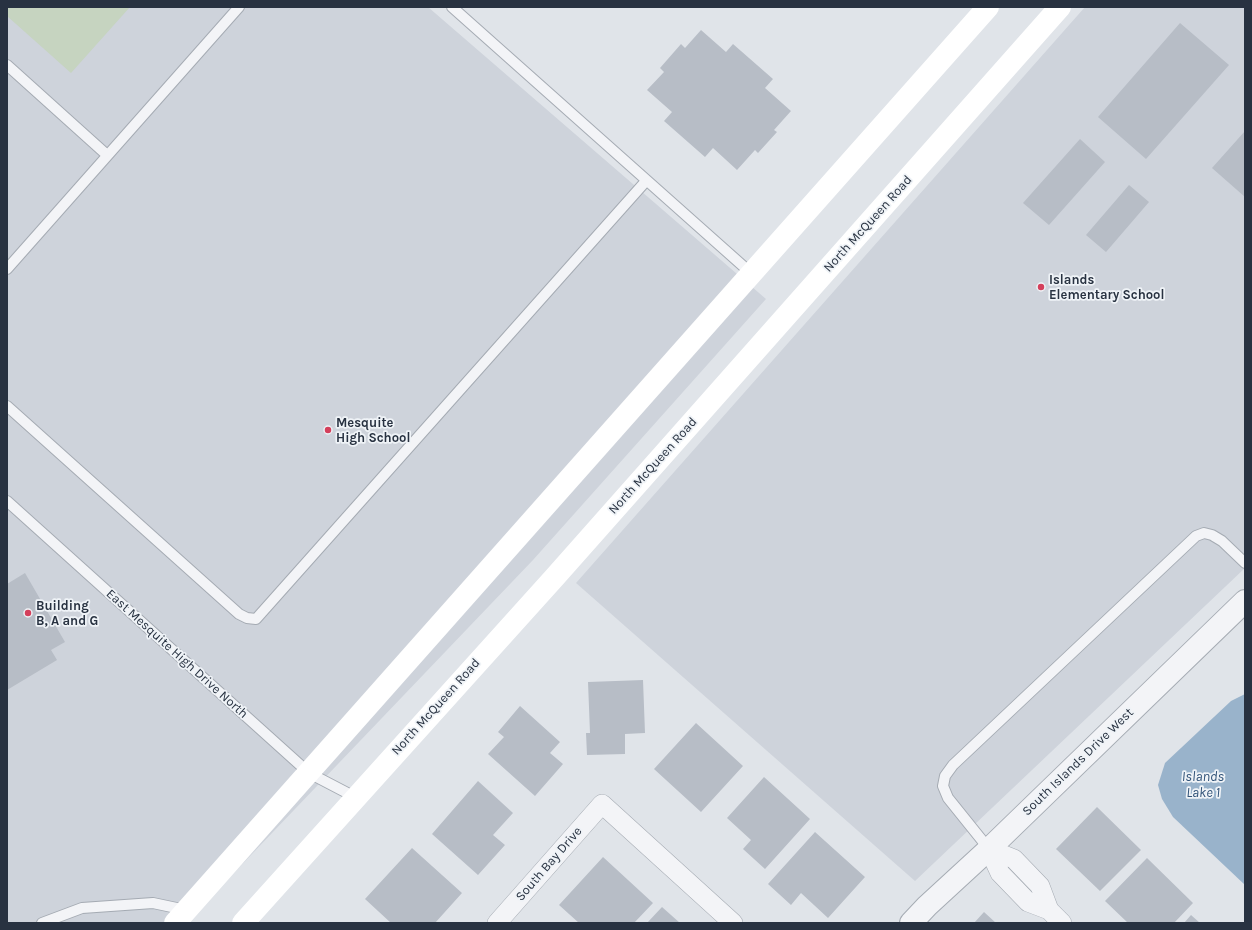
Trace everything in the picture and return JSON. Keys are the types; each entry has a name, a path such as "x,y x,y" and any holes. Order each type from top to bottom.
{"main road":[{"path":"180,917 988,7"},
{"name":"North McQueen Road","path":"243,923 559,572 1060,7"}],"street":[{"name":"South Islands Drive West","path":"911,923 1245,601"},
{"name":"South Bay Drive","path":"497,923 602,804 733,923"},
{"path":"989,849 1014,859 1040,886 1055,916"}],"lane":[{"path":"7,269 239,7"},
{"path":"452,7 752,274"},
{"path":"7,65 107,155"},
{"path":"7,406 239,614 247,618 256,619 646,181"},
{"name":"East Mesquite High Drive North","path":"7,501 309,773 355,797"},
{"path":"989,849 948,798 943,786 945,776 954,765 1196,536 1204,533 1212,535 1222,541 1245,563"},
{"path":"42,923 82,908 153,903 180,917"}],"shaded area":[{"name":"Mesquite High School","path":"7,7 428,7 766,299 533,560 186,923 7,923"},
{"name":"Islands Elementary School","path":"1085,7 1245,7 1245,568 915,881 576,583"}],"green space":[{"path":"7,7 130,7 71,73 7,16"}],"water":[{"name":"Islands Lake 1","path":"1245,694 1245,885 1173,817 1162,799 1158,785 1165,763 1231,701"}],"building":[{"path":"1180,23 1229,65 1146,159 1098,117"},
{"path":"701,30 726,52 733,44 773,79 765,88 791,111 774,130 777,132 758,153 755,150 737,170 713,148 705,157 664,121 672,112 647,90 664,72 660,68 681,44 685,48"},
{"path":"1245,131 1245,197 1212,168"},
{"path":"1080,139 1105,162 1049,225 1023,203"},
{"path":"1129,185 1149,202 1106,252 1086,235"},
{"name":"Building B, A and G","path":"25,573 65,642 51,650 57,660 7,690 7,584"},
{"path":"643,680 645,733 625,734 625,754 587,755 586,733 590,733 588,682"},
{"path":"520,706 560,742 550,753 563,764 535,796 488,754 504,737 498,732"},
{"path":"696,723 743,766 701,812 654,769"},
{"path":"764,777 810,819 765,869 743,849 751,840 727,818"},
{"path":"478,781 513,813 493,835 505,845 478,875 432,834"},
{"path":"1097,807 1141,850 1100,891 1056,849"},
{"path":"815,832 865,877 828,918 801,893 791,905 768,884"},
{"path":"412,848 462,893 435,923 391,923 365,899"},
{"path":"603,857 653,903 634,923 579,923 559,905"},
{"path":"1147,858 1193,903 1174,923 1128,923 1105,901"},
{"path":"662,907 680,923 647,923"},
{"path":"984,912 996,923 974,923"},
{"path":"1191,915 1200,923 1184,923"}],"place":[{"name":"Islands Elementary School","path":"1041,287"},
{"name":"Mesquite High School","path":"328,430"},
{"name":"Building B, A and G","path":"28,613"}]}
